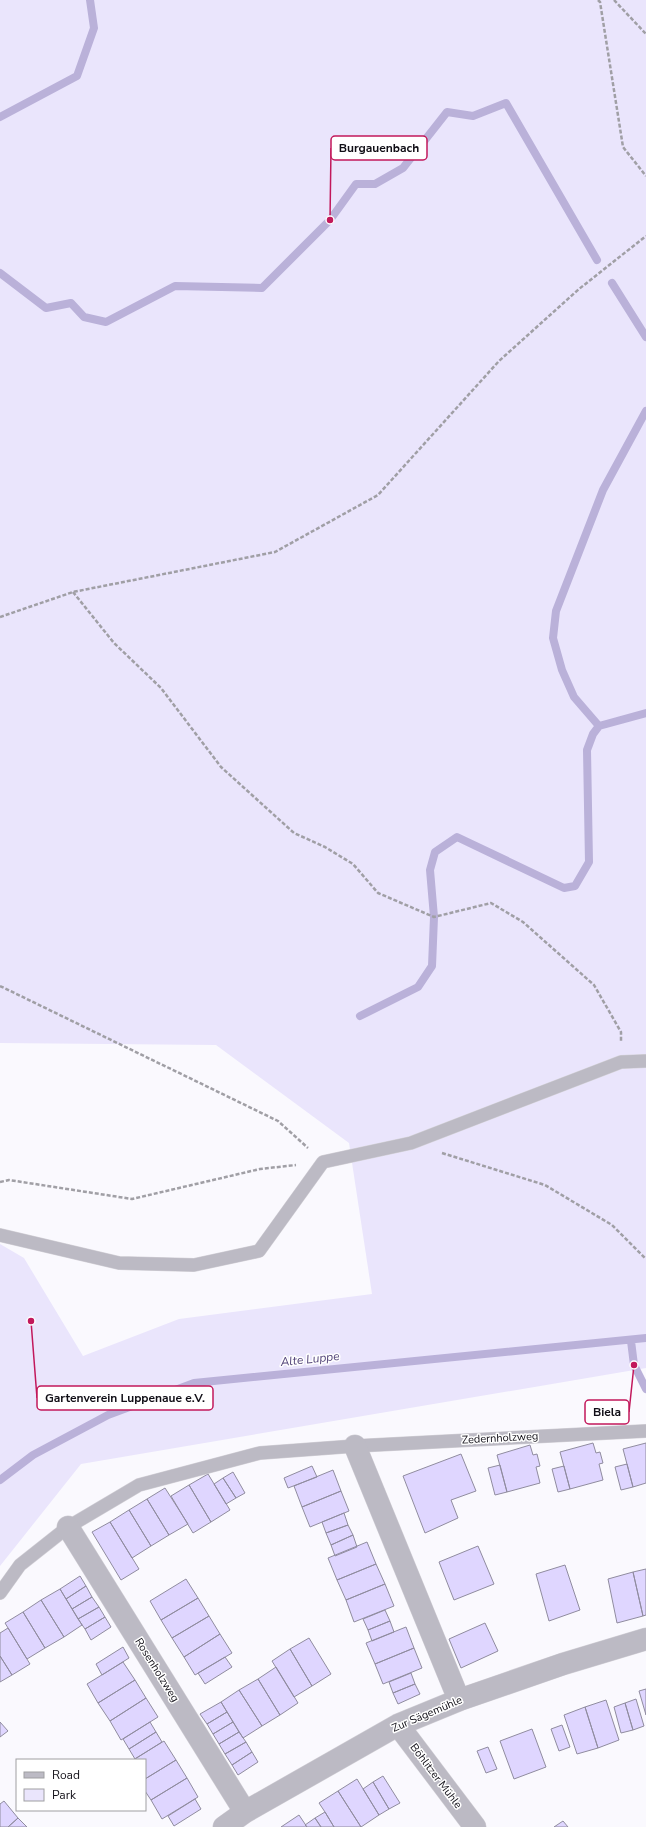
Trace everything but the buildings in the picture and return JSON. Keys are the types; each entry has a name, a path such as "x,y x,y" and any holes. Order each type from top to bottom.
{"street":[{"path":"355,1446 459,1700"},
{"name":"Rosenholzweg","path":"68,1527 245,1812"},
{"name":"Zur Sägemühle","path":"224,1827 245,1812 398,1725 459,1700 563,1664 646,1639"},
{"name":"Böhlitzer Mühle","path":"398,1725 475,1827"}],"lane":[{"path":"0,1235 118,1263 194,1264 259,1251 323,1162 411,1143 621,1062 646,1061"},
{"name":"Zedernholzweg","path":"68,1527 139,1485 260,1453 355,1446 646,1431"},
{"path":"0,1593 20,1565 68,1527"}],"path":[{"path":"598,0 600,2 623,147 646,176"},
{"path":"614,0 646,34"},
{"path":"0,617 74,592 275,552 378,495 499,361 579,289 646,236"},
{"path":"74,592 114,643 161,688 221,767 294,833 325,847 353,864 378,893 434,917 492,903 523,922 594,985 621,1032 621,1062"},
{"path":"0,986 278,1122 323,1162"},
{"path":"411,1143 546,1185 612,1225 646,1259"},
{"path":"0,1182 9,1180 132,1200 260,1169 323,1162"}],"green space":[{"path":"0,0 646,0 646,1368 81,1464 0,1566 0,1244 24,1258 83,1356 179,1319 372,1294 349,1143 216,1045 0,1043"}],"waterway":[{"path":"0,117 77,76 94,28 90,0"},
{"path":"0,273 46,308 71,303 84,317 106,322 175,286 262,288 330,220 356,184 375,184 403,168 447,112 473,116 506,103 597,260"},
{"path":"612,283 646,337"},
{"path":"599,726 574,697 562,670 553,638 556,611 603,490 646,411"},
{"path":"360,1016 418,987 432,966 434,917 430,870 435,852 457,837 564,888 575,886 589,862 587,750 593,734 599,726 646,713"},
{"name":"Alte Luppe","path":"0,1480 33,1455 108,1415 194,1383 646,1338"},
{"path":"631,1341 634,1365 646,1389"}],"place":[{"name":"Burgauenbach","path":"330,220"},
{"name":"Gartenverein Luppenaue e.V.","path":"31,1321"},
{"name":"Biela","path":"634,1365"}]}
